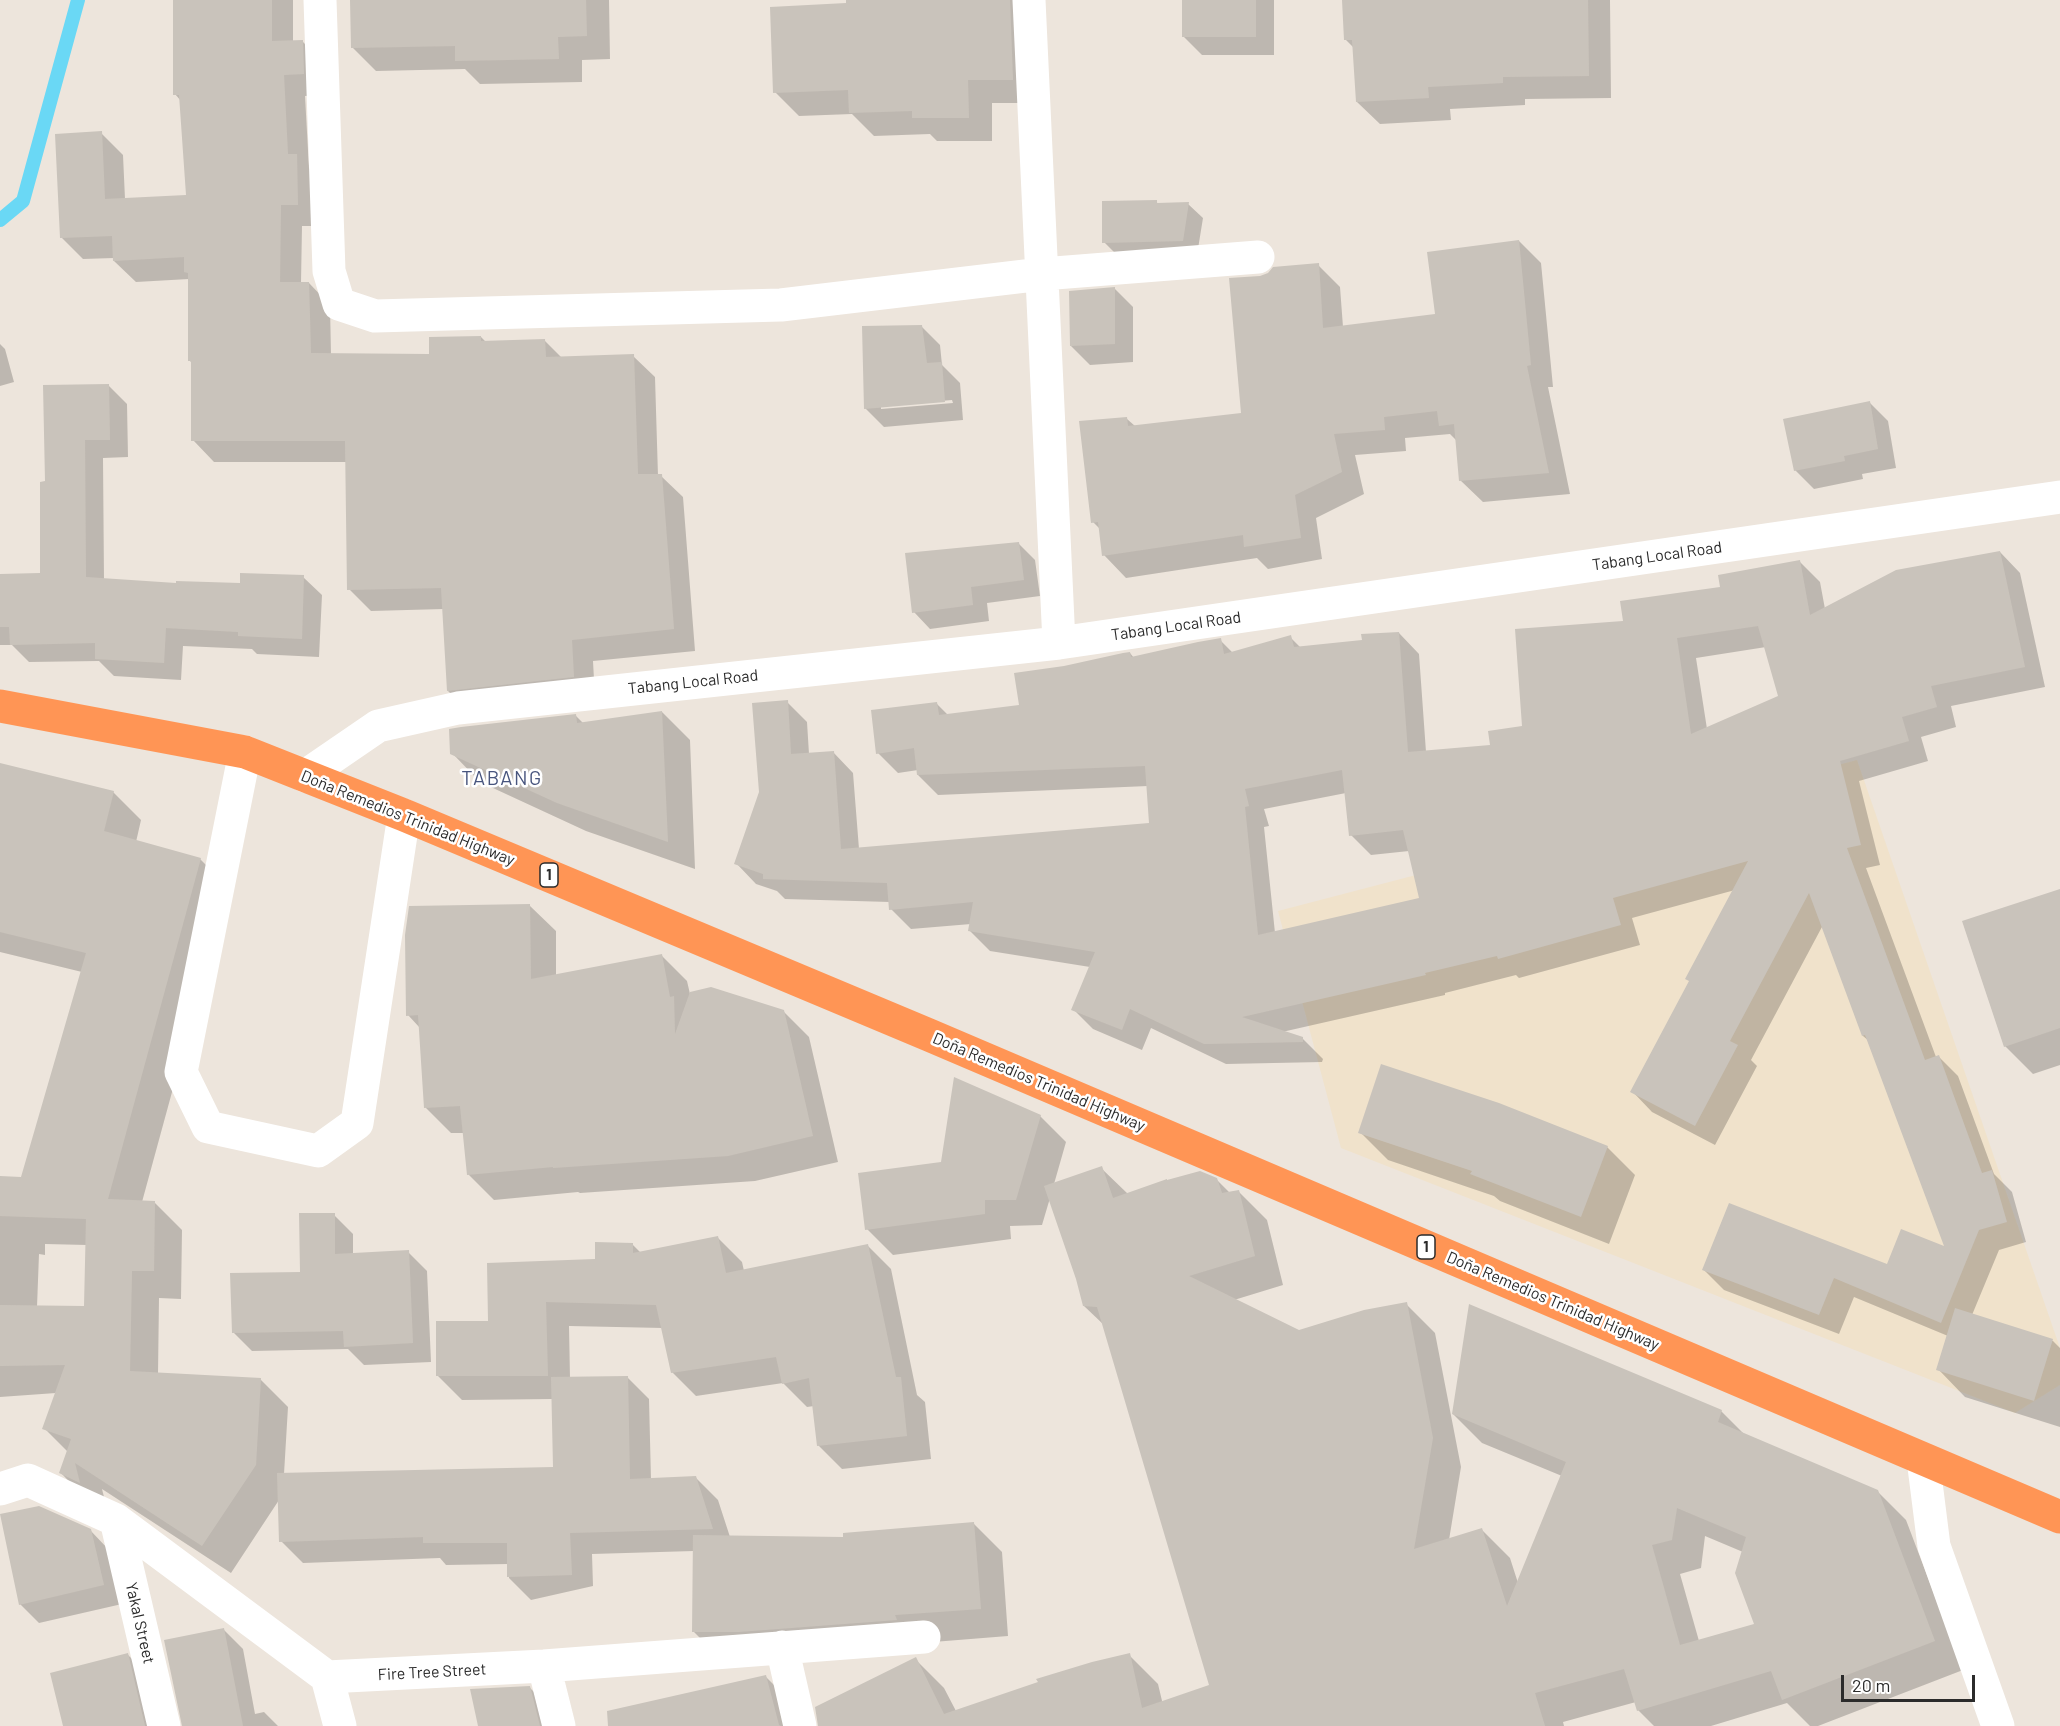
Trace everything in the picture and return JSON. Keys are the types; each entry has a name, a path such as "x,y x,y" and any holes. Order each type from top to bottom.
{"highway":[{"name":"Doña Remedios Trinidad Highway","path":"0,706 245,752 404,815 929,1035 2060,1517"}],"street":[{"path":"320,0 329,271 339,304 375,316 782,304 1042,274 1258,256"},
{"path":"1029,0 1059,643"},
{"name":"Tabang Local Road","path":"305,776 378,726 458,708 1059,643 2060,497"},
{"path":"245,752 181,1072 208,1127 318,1151 357,1123 404,815"},
{"path":"1923,1459 1935,1546 1998,1726"},
{"path":"0,1489 28,1480 116,1520 327,1677 340,1726"},
{"name":"Yakal Street","path":"116,1520 164,1726"},
{"name":"Fire Tree Street","path":"327,1677 544,1666 924,1637"},
{"path":"782,1647 800,1726"},
{"path":"544,1666 559,1726"}],"shaded area":[{"path":"1857,760 2060,1348 2060,1385 2015,1413 1341,1148 1278,911"}],"building":[{"path":"173,0 272,0 272,41 303,40 304,74 284,75 288,154 297,154 298,205 281,205 280,282 309,282 311,353 429,354 429,337 481,336 481,341 545,339 546,357 634,354 638,474 662,474 674,629 572,640 574,677 447,691 441,588 347,590 345,441 191,441 188,273 184,272 184,257 113,261 112,236 60,238 55,134 102,131 105,199 186,195 179,95 173,95"},
{"path":"350,0 586,0 587,36 558,37 559,59 455,61 455,46 351,48"},
{"path":"846,0 1010,0 1013,80 968,80 969,118 912,118 912,111 849,113 848,90 773,93 770,7 846,3"},
{"path":"1182,0 1256,0 1256,37 1182,37"},
{"path":"1342,0 1588,0 1589,76 1503,77 1503,83 1428,87 1429,98 1356,102 1352,40 1344,40"},
{"path":"1157,200 1157,203 1189,202 1183,241 1102,243 1102,201"},
{"path":"1519,240 1531,365 1527,366 1549,473 1459,481 1454,424 1439,426 1437,411 1384,417 1385,430 1334,434 1342,472 1295,495 1301,538 1244,547 1243,535 1102,556 1098,522 1091,523 1079,421 1127,417 1128,426 1241,413 1229,278 1260,276 1268,273 1273,267 1319,263 1323,328 1435,314 1427,252"},
{"path":"1115,287 1115,344 1070,346 1069,291"},
{"path":"922,325 927,363 942,362 945,402 864,409 862,326"},
{"path":"109,384 110,440 85,440 86,577 176,583 176,581 240,583 240,573 304,575 302,639 238,636 238,632 166,628 164,663 95,659 95,643 10,645 9,627 0,627 0,574 40,573 40,482 45,481 43,385"},
{"path":"1870,401 1878,449 1844,456 1845,461 1794,471 1783,419"},
{"path":"1019,542 1024,580 971,587 973,605 912,613 905,553"},
{"path":"2000,551 2025,667 1931,686 1937,707 1902,717 1909,741 1840,761 1861,845 1847,848 1925,1060 1939,1055 1982,1173 1992,1170 2007,1222 1979,1230 1941,1323 1834,1278 1819,1315 1702,1270 1729,1203 1887,1264 1901,1229 1944,1246 1809,893 1730,1041 1738,1045 1695,1126 1630,1092 1689,981 1685,979 1748,861 1613,898 1621,925 1498,959 1497,956 1425,973 1426,975 1242,1017 1303,1037 1303,1042 1204,1044 1130,1009 1122,1030 1071,1010 1095,952 968,931 973,902 889,910 887,883 763,879 763,874 734,864 759,792 752,703 788,700 791,754 834,751 841,849 1149,823 1145,766 917,775 914,748 876,754 871,710 937,702 939,715 1019,705 1014,673 1064,666 1130,652 1131,657 1221,638 1224,654 1291,635 1294,647 1362,640 1361,634 1399,632 1408,752 1490,745 1488,731 1522,726 1515,629 1623,621 1620,601 1720,587 1718,575 1800,560 1810,615 1896,570","holes":["1758,626 1778,696 1691,734 1677,638","1342,770 1349,836 1403,830 1419,898 1258,935 1245,807 1249,806 1245,789"]},
{"path":"662,711 668,842 557,803 450,754 449,729 576,714 577,723"},
{"path":"0,763 114,791 104,831 201,858 108,1199 155,1201 154,1271 132,1271 130,1371 261,1378 256,1465 202,1546 75,1463 80,1483 59,1473 71,1439 42,1429 65,1365 0,1366 0,1305 84,1306 86,1219 0,1216 0,1176 21,1177 86,953 0,932"},
{"path":"2060,889 2060,1028 2004,1047 1962,921"},
{"path":"530,904 531,979 662,954 670,997 674,996 675,1034 690,992 711,987 784,1010 813,1136 728,1156 467,1175 460,1106 424,1108 418,1015 406,1016 405,935 409,906"},
{"path":"1381,1064 1499,1103 1608,1146 1581,1217 1470,1174 1472,1171 1358,1133"},
{"path":"954,1077 1041,1115 1016,1200 985,1200 985,1214 865,1230 858,1173 941,1162"},
{"path":"1102,1166 1113,1198 1167,1179 1200,1171 1217,1178 1222,1193 1239,1190 1255,1256 1189,1276 1299,1330 1364,1310 1407,1302 1433,1438 1414,1549 1482,1528 1507,1606 1566,1462 1452,1414 1469,1304 1722,1410 1718,1422 1878,1490 1935,1641 1782,1700 1771,1671 1637,1711 1624,1669 1535,1693 1545,1726 818,1726 815,1707 916,1657 944,1714 1038,1682 1036,1679 1130,1653 1142,1708 1209,1685 1097,1307 1083,1306 1044,1186","holes":["1677,1508 1746,1537 1735,1573 1754,1624 1680,1645 1652,1545 1672,1540"]},
{"path":"299,1213 335,1213 335,1254 409,1250 413,1343 344,1347 343,1331 232,1333 230,1273 300,1272"},
{"path":"718,1236 726,1273 868,1244 896,1377 901,1377 907,1436 817,1446 809,1378 782,1384 776,1357 671,1373 656,1305 546,1302 548,1376 436,1376 436,1321 488,1321 487,1263 595,1259 595,1242 633,1243 633,1253"},
{"path":"1955,1308 2053,1339 2034,1401 1936,1370"},
{"path":"628,1376 630,1479 696,1476 713,1529 570,1533 572,1575 507,1577 507,1543 423,1543 423,1537 279,1542 277,1473 553,1467 551,1377"},
{"path":"39,1506 91,1529 104,1585 19,1605 0,1514"},
{"path":"974,1522 981,1609 895,1615 897,1620 738,1632 692,1632 693,1535 843,1537 843,1533"},
{"path":"224,1628 243,1726 182,1726 164,1640"},
{"path":"128,1653 145,1726 63,1726 50,1673"},
{"path":"766,1675 781,1726 608,1726 607,1711"},
{"path":"530,1686 540,1726 478,1726 470,1689"}],"waterway":[{"path":"0,220 23,201 78,0"}],"district":[{"name":"TABANG","path":"502,778"}]}
